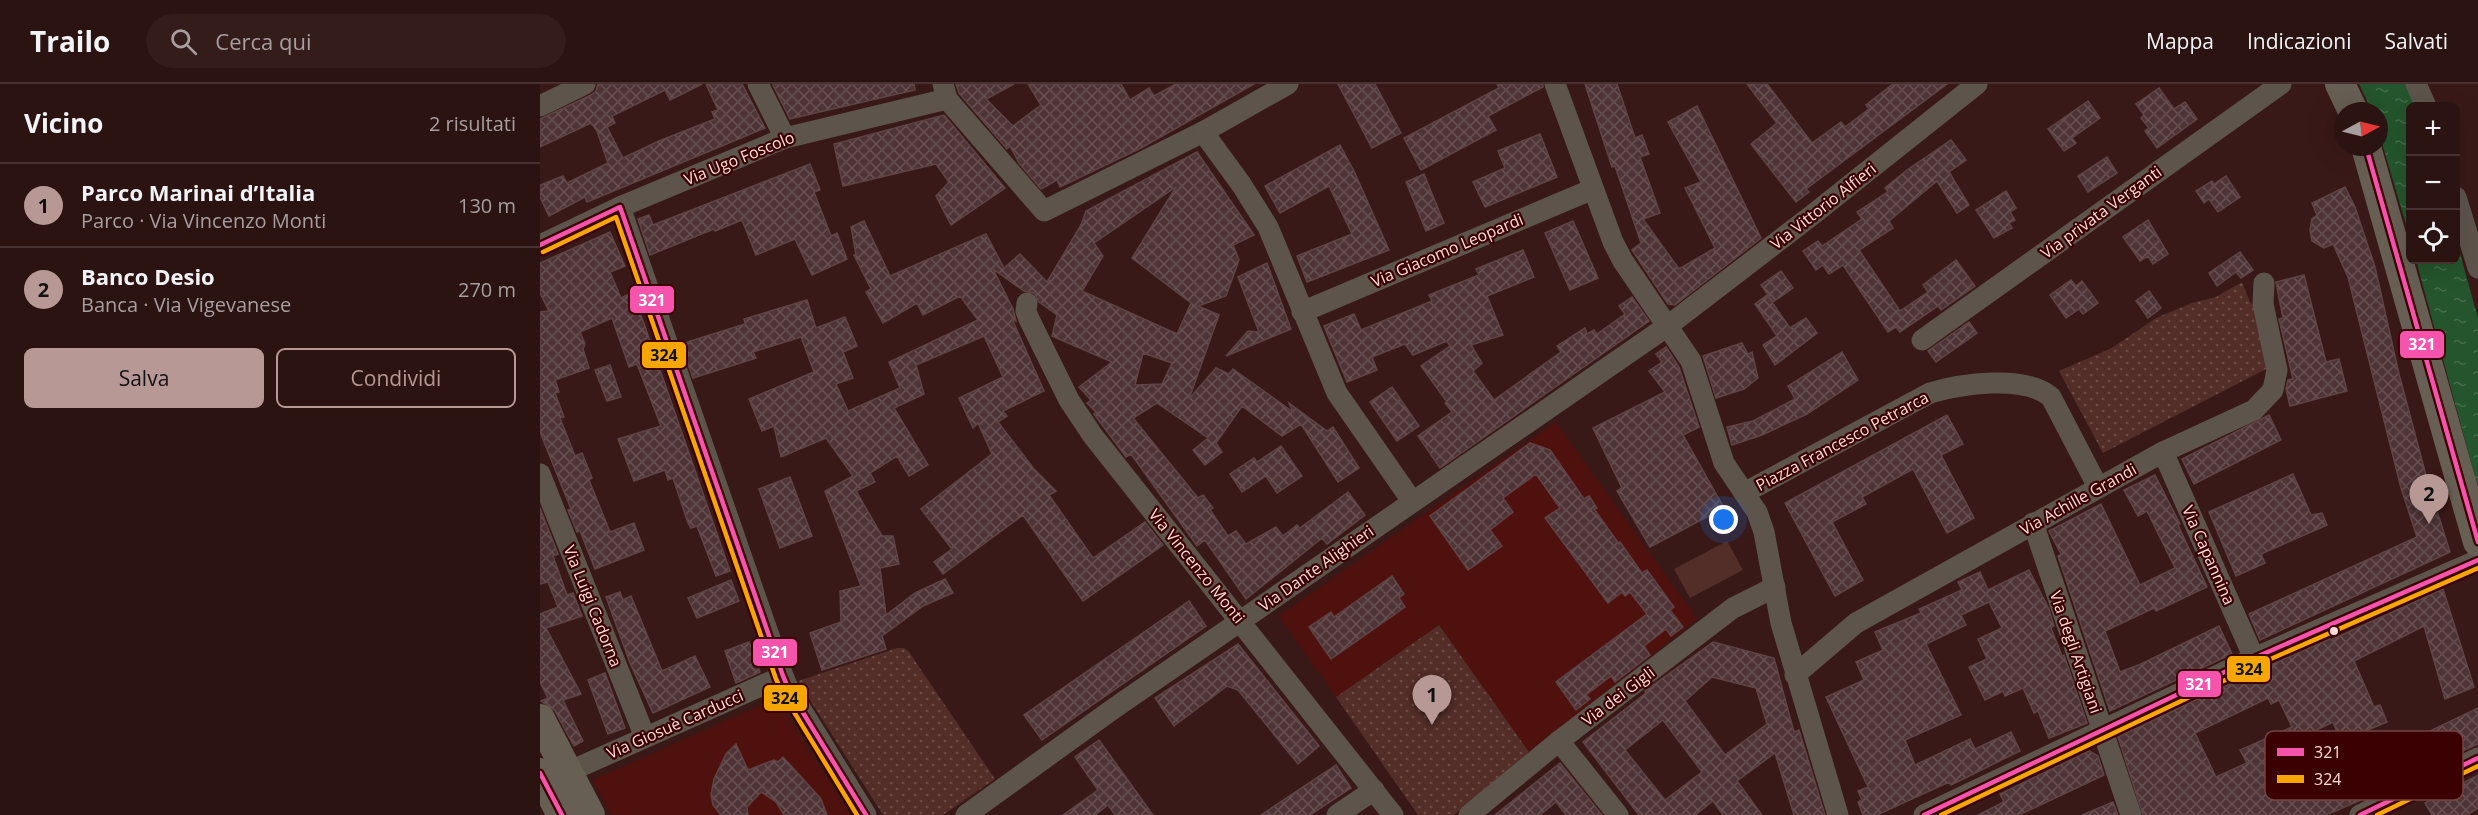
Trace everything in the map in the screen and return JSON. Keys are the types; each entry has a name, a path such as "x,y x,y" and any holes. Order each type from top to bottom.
{"main road":[{"path":"2340,84 2349,102"},
{"path":"2369,156 2478,542"},
{"path":"540,719 549,781 562,815"},
{"path":"549,781 590,815"}],"street":[{"path":"540,106 585,84"},
{"path":"758,84 785,138"},
{"path":"945,92 1044,211 1203,132 1288,84"},
{"path":"1554,84 1613,242 1623,261 1691,361 1724,464 1757,512 1764,532 1781,623 1838,815"},
{"name":"Via Vittorio Alfieri","path":"1669,326 1977,84"},
{"name":"Via privata Verganti","path":"1922,340 2281,84"},
{"path":"2416,84 2424,102"},
{"name":"Via Ugo Foscolo","path":"540,245 620,207 785,138 945,92"},
{"path":"1203,132 1241,184 1268,227 1337,393 1412,501"},
{"name":"Via Giacomo Leopardi","path":"1302,312 1593,189"},
{"path":"620,207 783,676 789,690 866,815"},
{"path":"2460,210 2478,268"},
{"name":"Via Achille Grandi","path":"1796,675 1856,623 2163,452 2254,410 2273,390 2277,370 2263,304 2264,283"},
{"name":"Via Vincenzo Monti","path":"1027,303 1026,311 1029,319 1069,400 1116,465 1394,815"},
{"name":"Via Dante Alighieri","path":"966,815 1031,766 1412,501 1669,326"},
{"name":"Piazza Francesco Petrarca","path":"1744,494 1930,393 1959,385 1984,382 2022,386 2045,392 2051,397 2098,487"},
{"name":"Via Capannina","path":"2163,452 2254,658"},
{"name":"Via Luigi Cadorna","path":"540,474 645,737"},
{"name":"Via degli Artigiani","path":"2033,523 2131,815"},
{"path":"1924,815 2254,658 2478,560"},
{"name":"Via dei Gigli","path":"1469,815 1559,741 1733,608 1774,587"},
{"name":"Via Giosuè Carducci","path":"549,781 783,676"},
{"path":"1559,741 1618,815"},
{"path":"2463,765 2478,758"},
{"path":"1337,815 1374,790"},
{"path":"2360,815 2391,800"}],"shaded area":[{"path":"2242,282 2250,302 2256,308 2270,367 2103,453 2059,371 2112,348 2156,318 2192,303 2216,297"},
{"path":"1556,422 1697,619 1529,752 1439,625 1336,697 1279,616"},
{"path":"1727,541 1743,570 1690,598 1674,569"},
{"path":"1439,625 1529,752 1454,815 1418,815 1336,697"},
{"path":"897,648 904,648 909,652 995,779 943,815 883,815 798,681"},
{"path":"776,698 850,815 611,815 593,780"}],"water":[{"path":"2359,84 2406,84 2413,102 2406,102 2406,224 2386,156 2388,156 2388,102 2368,102"},
{"path":"2460,253 2478,318 2478,488 2417,264 2460,264"}],"building":[{"path":"598,84 702,84 670,100 665,90 612,116 615,123 607,127 623,158 715,119 712,112 718,110 706,84 742,84 765,128 587,202 585,197 549,216 540,197 540,185 563,176 567,183 608,163 597,131 591,123 540,147 540,119 591,95 596,91"},
{"path":"914,84 915,90 790,119 773,85"},
{"path":"956,84 1014,84 986,99 1013,126 1041,105 1028,84 1121,84 1130,100 1149,88 1154,96 1176,84 1254,84 1141,148 1060,187 1057,180 1041,189 1019,163 1010,146 1007,149 959,93"},
{"path":"1338,84 1375,84 1401,133 1372,148"},
{"path":"1497,84 1543,84 1543,87 1488,116 1496,130 1421,170 1404,138 1499,88"},
{"path":"1585,84 1617,84 1635,138 1642,135 1649,154 1640,157 1660,213 1643,219 1679,269 1715,248 1685,188 1701,182 1668,122 1697,106 1761,238 1675,305 1668,304 1632,250 1641,243 1615,166 1612,167"},
{"path":"1747,84 1767,84 1812,143 1841,122 1845,127 1869,109 1866,105 1893,84 1947,84 1806,189 1809,192 1796,202 1751,144 1777,123"},
{"path":"2159,88 2174,109 2185,102 2197,119 2157,148 2145,131 2149,128 2141,118 2144,115 2136,104"},
{"path":"2088,101 2100,118 2072,138 2076,143 2064,151 2048,129"},
{"path":"944,115 1005,188 951,225 936,196 949,182 936,164 843,186 834,144"},
{"path":"1540,134 1557,177 1485,207 1473,182 1505,168 1498,151"},
{"path":"1951,140 1966,160 1949,172 1969,205 1957,213 1937,181 1889,221 1893,228 1859,250 1900,311 1928,292 1923,285 1956,260 1975,286 1941,310 1938,306 1900,332 1896,327 1888,332 1843,265 1829,274 1823,265 1816,270 1803,251 1818,241 1822,246 1862,219 1857,212 1888,192 1885,188"},
{"path":"1340,145 1389,250 1307,282 1297,256 1352,234 1329,186 1280,213 1265,186"},
{"path":"1197,152 1254,235 1233,245 1239,260 1226,296 1198,306 1219,315 1189,399 1216,368 1229,374 1233,369 1293,412 1289,403 1327,431 1333,427 1359,468 1338,482 1301,424 1282,436 1242,406 1216,443 1222,452 1205,465 1193,450 1208,438 1157,403 1133,418 1198,498 1203,495 1213,508 1210,510 1228,536 1236,531 1246,544 1276,527 1283,536 1297,525 1300,528 1348,492 1365,515 1327,544 1322,538 1246,599 1205,540 1197,546 1131,454 1126,457 1094,414 1096,412 1087,403 1091,400 1079,387 1112,362 1052,336 1057,315 1039,302 1034,293 1024,291 993,269 1013,309 1016,321 1012,319 1044,391 1003,411 1007,416 998,422 1034,469 1056,491 1049,495 1093,558 1145,522 1163,545 1083,601 1023,515 943,574 934,562 952,549 921,509 992,454 978,423 973,428 959,398 1003,377 984,336 916,365 924,394 894,408 928,465 909,476 897,456 870,473 875,482 856,491 882,536 893,536 899,564 880,568 886,615 915,593 945,579 953,593 923,606 882,636 886,649 822,670 810,633 841,622 840,591 861,586 825,491 853,476 826,438 781,457 774,426 762,431 749,399 814,372 801,337 753,352 756,358 693,378 681,344 745,324 744,319 807,300 816,328 845,317 857,346 843,352 853,378 836,384 848,411 900,388 889,362 978,320 960,296 923,315 917,303 883,323 866,292 871,289 854,255 856,255 851,227 864,221 890,276 986,234 1004,268 1020,254 1047,282 1081,225 1086,211","holes":["1176,187 1132,258 1191,303 1177,334 1082,291 1103,256 1094,243","1143,353 1172,363 1162,384 1135,385"]},
{"path":"2107,157 2117,173 2088,192 2078,176"},
{"path":"810,164 820,190 814,192 831,236 837,233 847,259 812,275 795,239 756,255 742,220 650,255 638,219 649,215 653,225"},
{"path":"1424,174 1444,223 1426,231 1406,182"},
{"path":"2226,176 2240,197 2218,212 2209,199 2204,203 2196,191"},
{"path":"2345,187 2355,207 2375,267 2399,374 2427,479 2450,552 2260,640 2249,614 2417,537 2401,488 2348,277 2333,244 2324,248 2312,241 2310,230 2312,219 2317,215 2312,203"},
{"path":"2006,191 2016,208 2010,212 2015,220 2009,223 2012,228 1994,238 1976,210"},
{"path":"2148,220 2168,254 2153,264 2148,256 2140,261 2123,237"},
{"path":"1573,221 1598,278 1570,290 1545,233"},
{"path":"610,232 625,266 610,272 621,298 633,292 730,571 716,576 697,526 691,528 688,523 673,478 668,480 665,470 634,481 618,439 661,426 637,364 629,367 612,318 580,332 585,344 583,349 589,368 555,380 559,392 555,393 564,417 560,418 575,456 582,453 592,478 589,480 610,532 634,523 644,550 595,569 580,531 577,532 568,510 571,509 540,432 540,312 549,311 540,293 540,263"},
{"path":"1523,250 1534,277 1487,296 1503,335 1471,345 1482,363 1473,371 1494,400 1561,352 1557,346 1585,328 1587,334 1594,330 1597,334 1625,314 1619,306 1632,297 1649,321 1440,468 1418,436 1452,412 1421,366 1450,346 1447,341 1413,355 1405,344 1372,357 1377,370 1347,382 1324,326 1354,314 1361,330 1432,301 1429,295 1479,275 1476,269"},
{"path":"2240,252 2253,270 2241,278 2236,272 2217,286 2209,273"},
{"path":"1267,263 1291,329 1226,356 1248,331 1259,332 1238,277"},
{"path":"1781,271 1793,288 1773,302 1761,285"},
{"path":"2304,275 2326,362 2339,359 2347,391 2290,406 2286,389 2288,380 2293,379 2279,319 2283,318 2276,282"},
{"path":"2071,280 2076,286 2082,281 2098,303 2083,314 2079,309 2066,318 2050,295"},
{"path":"2149,291 2161,308 2148,318 2136,301"},
{"path":"1767,295 1790,328 1806,318 1817,333 1775,365 1763,345 1777,336 1755,304"},
{"path":"1969,322 1977,333 1936,362 1928,351"},
{"path":"1742,343 1748,354 1752,352 1758,378 1744,389 1716,398 1703,356"},
{"path":"1666,347 1679,367 1699,427 1683,435 1724,508 1650,547 1617,491 1622,488 1593,428 1665,392 1649,371 1662,362 1656,354"},
{"path":"1842,352 1858,380 1807,414 1762,435 1732,445 1727,427 1753,421 1795,399 1788,386"},
{"path":"610,365 621,397 607,401 595,370"},
{"path":"1392,387 1419,426 1397,441 1370,402"},
{"path":"1947,415 1963,444 1941,455 1974,518 1947,533 1913,469 1862,497 1866,504 1832,522 1863,580 1835,596 1785,503"},
{"path":"2269,415 2281,440 2194,484 2182,459"},
{"path":"1530,443 1550,450 1584,499 1589,496 1597,508 1594,509 1619,544 1620,542 1642,573 1647,570 1674,607 1670,610 1683,627 1671,636 1666,629 1644,646 1650,655 1615,682 1611,676 1586,695 1590,699 1576,710 1556,682 1647,614 1630,592 1625,596 1622,592 1608,603 1545,518 1560,508 1536,474 1503,498 1513,512 1490,530 1502,546 1468,570 1430,516"},
{"path":"1281,446 1302,476 1277,493 1266,476 1242,492 1230,474 1254,458 1257,462"},
{"path":"2293,474 2311,515 2322,513 2327,525 2261,554 2265,563 2236,576 2209,512"},
{"path":"2155,475 2180,524 2178,525 2207,587 2156,611 2154,608 2105,631 2120,672 2219,626 2232,654 2110,711 2058,556 2061,554 2049,531 2101,504 2140,585 2175,568 2147,511 2138,516 2124,490"},
{"path":"790,477 812,536 780,548 759,489"},
{"path":"540,508 558,554 553,556 567,595 573,593 582,616 546,628 581,694 563,700 583,741 574,746 555,711 541,701 548,698 540,682 540,614 558,607 548,582 540,584"},
{"path":"2029,570 2049,609 2054,626 2051,628 2062,656 2064,655 2087,723 2049,738 2038,711 2034,713 2023,688 2005,696 2003,691 1985,700 1969,667 1987,659 1978,639 2002,628 1989,602 1961,615 1966,625 1926,644 1961,715 1905,740 1915,765 1970,739 1975,749 2011,732 2020,751 1951,785 1949,782 1877,815 1863,815 1858,802 1862,800 1858,791 1868,787 1826,697 1864,680 1856,662 1883,650 1875,632 1921,613 1919,609 1962,590 1958,582 1980,572 1988,590"},
{"path":"1392,576 1404,594 1399,598 1405,607 1331,659 1309,627 1331,612 1334,617"},
{"path":"731,580 739,601 697,618 688,598"},
{"path":"2443,589 2474,687 2445,699 2424,626 2354,661 2374,707 2380,705 2387,722 2365,731 2337,731 2333,722 2314,731 2283,731 2292,727 2279,700 2271,704 2268,698 2195,733 2216,777 2247,763 2240,750 2265,739 2265,800 2361,800 2326,815 2143,815 2118,737"},
{"path":"620,592 623,600 631,596 662,671 695,656 710,687 653,713 630,663 606,597"},
{"path":"1189,601 1206,626 1042,740 1024,715"},
{"path":"749,642 760,672 736,683 725,651"},
{"path":"1713,642 1774,658 1794,732 1799,730 1825,815 1794,815 1775,753 1737,781 1762,815 1723,815 1713,801 1695,815 1639,815 1583,742 1646,693 1645,691","holes":["1712,677 1756,688 1767,724 1725,755 1685,701","1663,720 1702,772 1665,800 1625,750"]},
{"path":"1238,644 1319,746 1298,764 1238,690 1227,686 1174,726 1155,698"},
{"path":"605,673 625,728 608,734 588,680"},
{"path":"2478,708 2478,744 2463,751 2463,731 2430,731"},
{"path":"1099,740 1153,815 1115,815 1108,805 1095,815 1063,815 1098,790 1075,757"},
{"path":"736,744 748,770 774,760 778,762 783,757 821,799 827,815 784,815 776,802 761,792 747,807 748,815 721,815 713,805 711,795 714,779 726,754"},
{"path":"2089,751 2098,756 2104,775 2019,815 1978,815 2004,802 2000,794"},
{"path":"1560,763 1602,815 1566,815 1556,802 1540,815 1495,815"},
{"path":"1336,765 1351,788 1310,815 1261,815"},
{"path":"2478,775 2478,808 2467,815 2432,815 2425,803 2431,800 2463,800 2463,783"},
{"path":"2113,802 2118,815 2082,815"}],"transit line":[{"name":"321","path":"2369,156 2478,542"},
{"name":"321","path":"540,245 620,207 783,676 789,690 866,815"},
{"name":"324","path":"543,252 616,217 776,679 857,815"},
{"name":"321","path":"1924,815 2254,658 2478,560"},
{"name":"324","path":"1941,815 2257,665 2478,568"},
{"name":"321","path":"2463,765 2478,758"},
{"name":"324","path":"2463,773 2478,766"},
{"name":"321","path":"540,773 562,815"},
{"name":"321","path":"2360,815 2391,800"},
{"name":"324","path":"2377,815 2408,800"}],"place":[{"name":"Banco Desio","path":"2429,524"},
{"name":"Parco Marinai d’Italia","path":"1432,725"}]}
